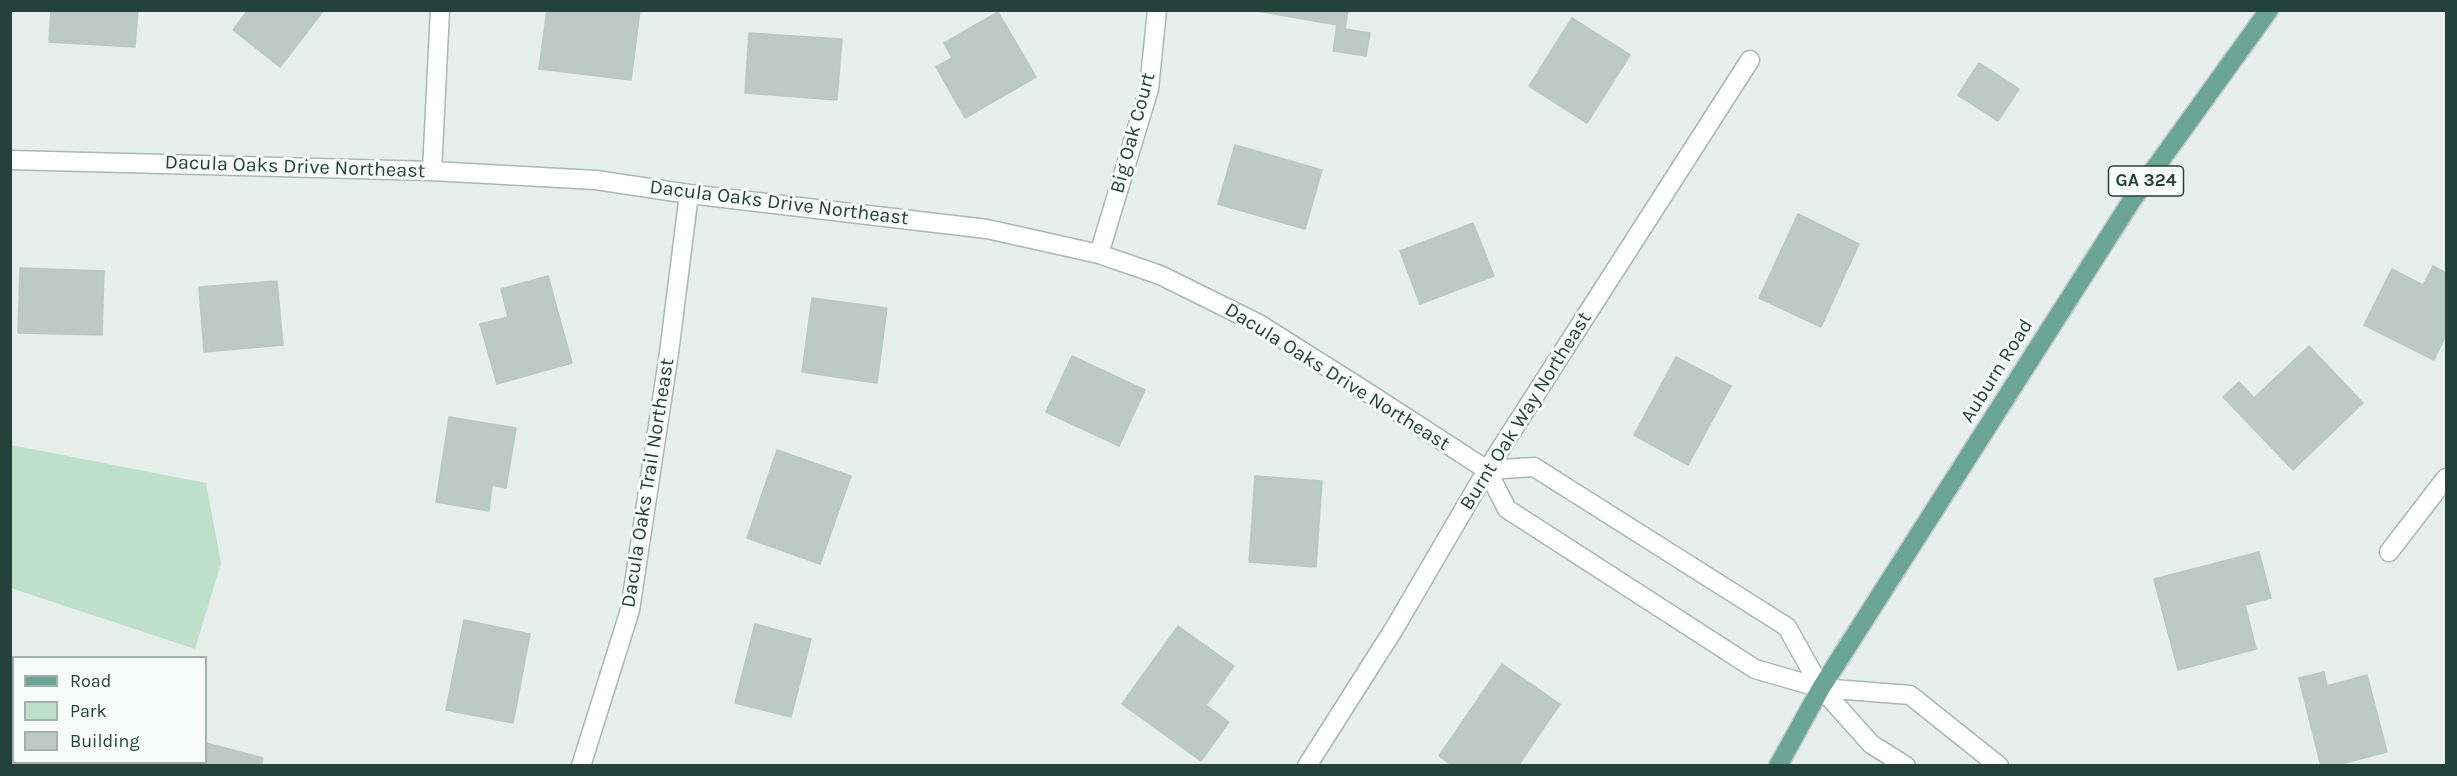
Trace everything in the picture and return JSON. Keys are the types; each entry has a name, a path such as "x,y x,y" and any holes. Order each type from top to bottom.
{"main road":[{"name":"Auburn Road","path":"1778,765 1821,688 2132,201 2269,10"}],"street":[{"path":"432,171 440,10"},
{"name":"Big Oak Court","path":"1099,254 1149,89 1157,10"},
{"name":"Burnt Oak Way Northeast","path":"1307,765 1394,629 1487,470 1750,60"},
{"name":"Dacula Oaks Drive Northeast","path":"10,160 432,171 596,180 689,194 987,229 1099,254 1160,275 1259,324 1487,470"},
{"name":"Dacula Oaks Trail Northeast","path":"581,765 630,610 669,353 689,194"},
{"path":"1906,765 1871,744 1821,688 1787,627 1534,467 1487,470 1507,509 1755,669 1821,688 1910,695 1999,765"},
{"path":"2389,552 2446,478"}],"green space":[{"path":"11,445 206,483 221,563 195,649 11,588"}],"building":[{"path":"51,10 138,10 135,47 49,42"},
{"path":"248,10 324,10 280,67 233,30"},
{"path":"547,10 640,10 631,80 539,69"},
{"path":"1252,10 1348,10 1345,29 1370,33 1366,56 1333,51 1337,25"},
{"path":"998,12 1036,77 965,118 936,67 952,58 944,43"},
{"path":"1572,18 1630,55 1587,123 1529,86"},
{"path":"749,33 842,39 837,100 745,93"},
{"path":"1979,63 2019,89 1998,121 1958,95"},
{"path":"1235,145 1322,170 1305,229 1218,204"},
{"path":"1798,214 1859,244 1821,327 1759,298"},
{"path":"1473,223 1494,276 1420,304 1400,251"},
{"path":"2433,266 2446,273 2446,335 2434,360 2364,325 2392,269 2423,285"},
{"path":"20,268 104,271 102,335 18,333"},
{"path":"548,276 572,363 497,384 480,324 508,317 501,289"},
{"path":"277,281 283,345 204,352 199,287"},
{"path":"812,298 887,308 877,383 802,372"},
{"path":"2309,346 2363,403 2293,470 2223,397 2239,382 2254,398"},
{"path":"1072,356 1145,390 1119,446 1046,412"},
{"path":"1676,357 1731,386 1688,465 1634,435"},
{"path":"449,417 516,428 506,488 492,485 489,511 436,502"},
{"path":"777,450 851,476 820,564 747,538"},
{"path":"1255,476 1322,481 1316,567 1249,562"},
{"path":"2259,552 2271,598 2245,605 2256,649 2178,670 2154,579"},
{"path":"464,620 530,634 513,723 446,710"},
{"path":"755,624 811,639 791,717 735,703"},
{"path":"1178,626 1234,666 1206,705 1229,722 1201,761 1122,704"},
{"path":"1502,664 1560,704 1518,766 1453,766 1439,756"},
{"path":"2324,672 2327,686 2367,675 2387,752 2333,766 2321,766 2299,678"},
{"path":"207,743 263,758 261,766 175,766 176,764 207,764"}]}
